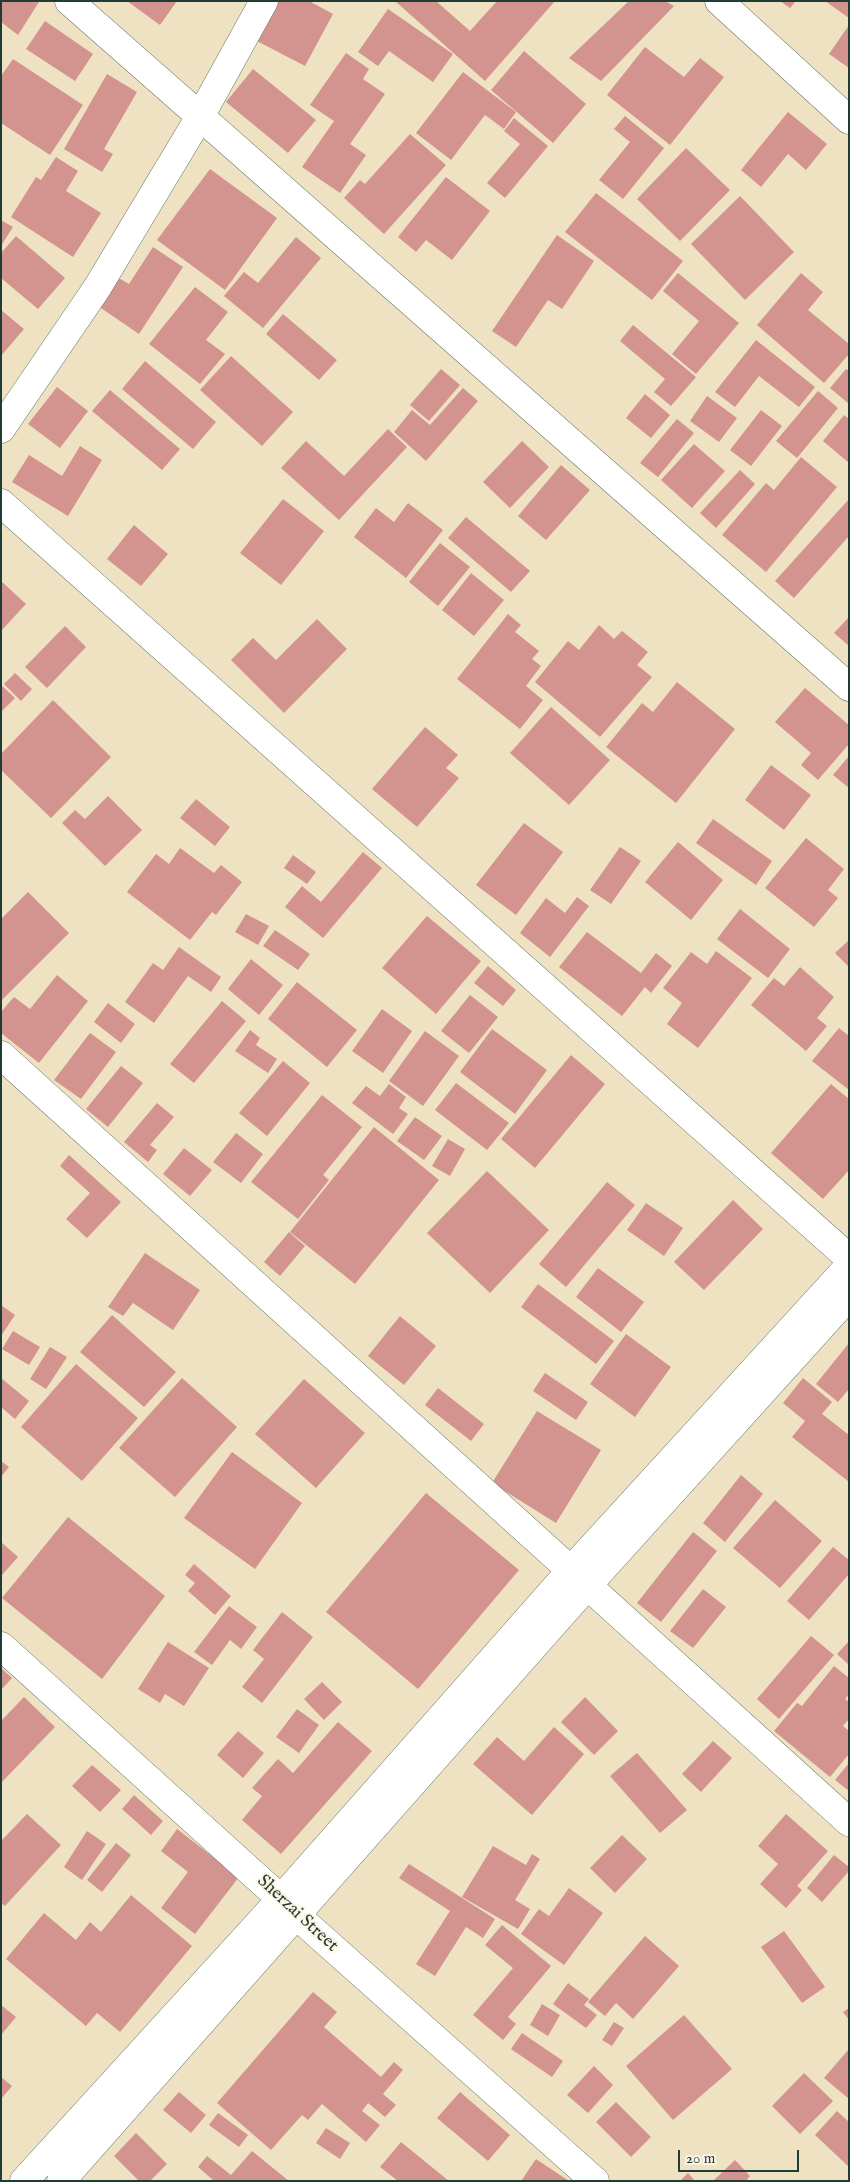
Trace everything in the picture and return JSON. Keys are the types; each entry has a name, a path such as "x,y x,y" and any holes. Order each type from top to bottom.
{"street":[{"path":"69,1 201,115 849,687"},
{"path":"1,429 97,288 201,115 264,1"},
{"path":"719,1 849,120"},
{"path":"1,503 849,1258"},
{"path":"1,1055 849,1822"},
{"path":"61,2181 289,1907 580,1578 849,1266"},
{"path":"580,1578 849,1296"},
{"name":"Sherzai Street","path":"1,1646 595,2181"},
{"path":"24,2181 289,1907"}],"building":[{"path":"1,1 39,2 18,35 1,22"},
{"path":"127,1 177,1 160,25"},
{"path":"278,1 309,1 333,14 305,66 257,41"},
{"path":"395,1 436,1 470,31 497,1 555,1 485,81"},
{"path":"629,1 665,1 674,6 601,81 569,58"},
{"path":"780,1 796,1 790,8"},
{"path":"825,1 849,1 849,18"},
{"path":"388,9 453,54 433,82 389,51 378,66 358,52"},
{"path":"45,21 93,54 75,81 26,49"},
{"path":"849,25 849,68 829,54"},
{"path":"645,47 684,77 700,58 724,77 670,145 607,95"},
{"path":"524,51 586,104 553,143 491,90"},
{"path":"346,53 369,69 363,79 385,94 350,144 366,155 340,193 302,167 334,121 310,105"},
{"path":"13,59 83,105 50,155 1,123 1,76"},
{"path":"253,69 316,120 288,153 226,102"},
{"path":"463,72 516,112 504,129 485,115 451,160 416,133"},
{"path":"107,74 137,92 104,149 113,154 102,172 64,149"},
{"path":"788,112 827,144 806,170 788,154 761,187 741,170"},
{"path":"625,116 664,148 623,199 599,180 630,142 614,129"},
{"path":"514,118 548,146 505,198 487,183 520,144 504,131"},
{"path":"410,134 446,165 384,234 344,198 360,180 365,184"},
{"path":"686,148 730,190 680,241 637,199"},
{"path":"56,157 78,171 66,191 101,213 73,257 11,217 36,177 41,180"},
{"path":"210,169 277,218 225,290 157,240"},
{"path":"446,177 490,211 452,260 426,240 416,252 398,237"},
{"path":"596,193 683,261 652,300 565,232"},
{"path":"740,196 794,252 745,300 691,244"},
{"path":"1,220 13,227 1,246"},
{"path":"557,235 594,261 562,309 548,300 516,347 492,331"},
{"path":"16,236 65,278 38,309 1,278 1,253"},
{"path":"296,237 321,258 263,328 224,296 244,272 258,283"},
{"path":"153,247 183,267 139,334 98,306 117,277 129,284"},
{"path":"678,273 739,323 696,374 672,354 699,321 663,291"},
{"path":"801,273 823,292 808,310 849,344 849,354 824,383 757,325"},
{"path":"195,287 228,312 206,340 225,354 200,384 149,344"},
{"path":"1,310 24,329 1,356"},
{"path":"283,314 337,360 319,380 266,334"},
{"path":"633,325 696,377 671,406 654,392 665,379 620,341"},
{"path":"756,340 815,387 799,407 759,376 735,407 715,392"},
{"path":"231,356 293,412 262,446 200,390"},
{"path":"145,361 216,422 193,449 122,389"},
{"path":"441,369 460,385 429,421 410,405"},
{"path":"846,369 849,371 849,404 830,388"},
{"path":"57,387 88,411 60,448 28,424"},
{"path":"463,388 478,401 426,461 394,432 412,410 430,425"},
{"path":"110,390 180,449 162,470 92,411"},
{"path":"818,391 838,408 797,458 776,441"},
{"path":"645,394 670,415 651,438 626,418"},
{"path":"707,396 737,418 719,442 690,421"},
{"path":"761,410 782,426 751,466 730,450"},
{"path":"844,415 849,419 849,463 823,441"},
{"path":"677,419 694,433 658,477 640,463"},
{"path":"388,429 407,447 339,520 281,468 306,441 344,476"},
{"path":"522,441 549,467 510,508 483,482"},
{"path":"694,444 725,471 692,508 661,480"},
{"path":"80,446 102,460 68,516 12,482 29,455 62,476"},
{"path":"801,457 837,487 766,572 722,535 766,483 774,490"},
{"path":"561,465 590,490 546,540 518,516"},
{"path":"740,470 755,484 716,528 700,513"},
{"path":"283,499 324,531 281,585 240,553"},
{"path":"849,499 849,536 794,598 775,581"},
{"path":"408,503 443,530 406,578 354,537 376,508 394,522"},
{"path":"466,517 530,571 511,592 448,538"},
{"path":"134,525 168,554 141,586 107,559"},
{"path":"440,543 470,567 438,606 409,582"},
{"path":"471,573 504,600 474,636 442,610"},
{"path":"1,581 26,604 1,631"},
{"path":"508,614 521,625 515,632 539,651 532,659 541,666 526,686 543,700 520,729 457,679"},
{"path":"849,617 849,646 834,633"},
{"path":"317,619 347,649 284,713 231,660 253,638 276,660"},
{"path":"599,625 614,639 622,631 648,652 637,665 652,677 600,737 535,682 568,641 579,650"},
{"path":"65,626 86,647 47,688 25,667"},
{"path":"15,673 32,689 21,701 4,684"},
{"path":"677,682 735,729 676,803 606,747 642,703 653,712"},
{"path":"1,685 15,698 1,712"},
{"path":"805,688 849,725 849,744 818,780 801,765 811,753 775,722"},
{"path":"53,700 111,757 51,818 1,770 1,754"},
{"path":"551,707 610,760 569,805 510,753"},
{"path":"425,727 458,755 446,768 459,778 417,827 372,789"},
{"path":"849,756 849,788 833,775"},
{"path":"771,765 811,795 784,830 745,800"},
{"path":"108,796 142,830 105,866 62,823 75,810 85,819"},
{"path":"196,799 230,827 215,846 180,818"},
{"path":"713,819 772,861 756,885 696,843"},
{"path":"524,823 563,852 516,915 476,885"},
{"path":"806,838 844,869 828,890 838,898 814,927 765,888"},
{"path":"678,842 723,880 691,920 645,882"},
{"path":"620,847 641,861 611,904 590,890"},
{"path":"180,848 214,873 221,865 242,882 216,915 212,912 190,940 127,892 156,854 169,864"},
{"path":"363,852 382,868 323,938 285,907 302,886 321,902"},
{"path":"293,855 316,872 307,884 284,868"},
{"path":"28,892 69,933 1,1001 1,919"},
{"path":"577,897 589,906 550,957 520,933 546,898 565,913"},
{"path":"740,909 790,949 768,978 717,939"},
{"path":"246,914 269,926 258,945 235,932"},
{"path":"427,916 481,961 436,1014 382,968"},
{"path":"275,930 310,954 298,970 263,946"},
{"path":"587,932 641,973 656,953 672,966 651,993 645,987 622,1016 559,967"},
{"path":"849,940 849,967 835,953"},
{"path":"179,947 221,977 211,992 188,976 154,1023 125,1002 153,963 163,970"},
{"path":"716,951 752,978 698,1048 667,1024 682,1003 663,988 691,952 707,964"},
{"path":"251,959 283,985 259,1015 228,989"},
{"path":"488,966 516,990 503,1006 474,983"},
{"path":"800,967 834,997 817,1018 827,1026 806,1051 751,1005 774,978 784,986"},
{"path":"57,975 88,1001 39,1063 1,1033 1,1012 14,997 30,1009"},
{"path":"297,982 357,1030 327,1067 268,1019"},
{"path":"470,995 498,1017 469,1053 441,1031"},
{"path":"222,1001 246,1021 194,1083 170,1064"},
{"path":"108,1003 135,1024 121,1043 94,1022"},
{"path":"382,1009 412,1031 383,1073 352,1051"},
{"path":"839,1028 849,1036 849,1090 812,1061"},
{"path":"492,1029 547,1070 515,1114 460,1072"},
{"path":"250,1030 260,1038 256,1045 277,1059 268,1073 235,1051"},
{"path":"425,1031 459,1056 423,1106 389,1081"},
{"path":"90,1033 116,1052 81,1099 54,1080"},
{"path":"571,1055 605,1084 535,1168 501,1139"},
{"path":"283,1061 310,1083 267,1136 239,1113"},
{"path":"121,1066 143,1083 108,1127 86,1109"},
{"path":"456,1083 509,1123 487,1150 435,1110"},
{"path":"389,1084 406,1097 399,1108 408,1114 393,1134 352,1103 366,1086 380,1096"},
{"path":"831,1084 849,1099 849,1170 823,1199 771,1153"},
{"path":"322,1095 362,1127 323,1175 329,1180 298,1219 251,1182"},
{"path":"157,1103 174,1117 150,1145 157,1150 148,1162 124,1142"},
{"path":"415,1117 442,1136 424,1160 397,1141"},
{"path":"374,1127 439,1180 355,1284 290,1232"},
{"path":"236,1133 263,1154 241,1183 213,1162"},
{"path":"448,1139 465,1149 450,1176 432,1166"},
{"path":"184,1148 212,1170 190,1196 163,1174"},
{"path":"69,1155 121,1202 87,1238 66,1219 90,1193 60,1166"},
{"path":"487,1171 549,1230 490,1293 427,1233"},
{"path":"607,1182 635,1205 566,1287 539,1264"},
{"path":"733,1200 763,1229 704,1290 674,1262"},
{"path":"646,1203 683,1228 664,1256 627,1230"},
{"path":"289,1232 305,1246 280,1276 264,1262"},
{"path":"145,1253 200,1290 173,1330 133,1303 123,1316 108,1307"},
{"path":"598,1268 644,1302 621,1332 576,1297"},
{"path":"538,1284 614,1341 596,1364 521,1307"},
{"path":"1,1305 15,1315 1,1336"},
{"path":"112,1315 176,1372 144,1407 80,1352"},
{"path":"400,1316 436,1346 404,1385 368,1356"},
{"path":"13,1331 40,1347 29,1365 2,1349"},
{"path":"626,1334 671,1367 635,1417 590,1384"},
{"path":"849,1343 849,1389 838,1402 816,1384"},
{"path":"50,1347 67,1357 46,1389 30,1379"},
{"path":"76,1364 138,1418 82,1481 21,1427"},
{"path":"545,1373 588,1402 576,1420 533,1391"},
{"path":"1,1378 29,1401 15,1419 1,1407"},
{"path":"182,1378 237,1427 175,1497 119,1448"},
{"path":"803,1378 832,1402 822,1414 849,1435 849,1482 792,1437 805,1421 783,1403"},
{"path":"304,1379 365,1433 316,1488 255,1434"},
{"path":"438,1388 484,1424 471,1441 425,1405"},
{"path":"537,1411 601,1450 556,1523 492,1483"},
{"path":"232,1452 302,1503 255,1569 184,1518"},
{"path":"1,1461 9,1467 1,1477"},
{"path":"741,1475 763,1494 725,1542 703,1523"},
{"path":"426,1493 519,1570 418,1689 326,1612"},
{"path":"775,1500 822,1541 780,1588 733,1548"},
{"path":"68,1517 165,1596 102,1679 2,1598"},
{"path":"693,1532 717,1551 661,1622 637,1603"},
{"path":"1,1542 18,1557 1,1576"},
{"path":"833,1547 849,1560 849,1574 809,1620 787,1601"},
{"path":"194,1564 231,1596 215,1615 188,1591 195,1583 185,1575"},
{"path":"703,1589 726,1607 693,1648 670,1631"},
{"path":"229,1606 257,1627 241,1649 230,1640 212,1665 194,1652"},
{"path":"282,1612 313,1637 262,1703 242,1687 264,1659 253,1650"},
{"path":"811,1636 834,1655 779,1719 757,1699"},
{"path":"849,1641 849,1665 837,1654"},
{"path":"168,1642 209,1668 184,1706 165,1694 160,1703 138,1689"},
{"path":"834,1666 849,1678 849,1694 845,1699 849,1702 849,1719 843,1726 849,1731 849,1754 830,1777 774,1731 797,1703 802,1706"},
{"path":"1,1668 12,1678 1,1690"},
{"path":"322,1682 342,1702 324,1720 304,1699"},
{"path":"24,1697 55,1727 1,1783 1,1721"},
{"path":"585,1697 618,1731 594,1755 561,1722"},
{"path":"297,1709 319,1725 299,1753 276,1737"},
{"path":"338,1722 372,1751 281,1854 242,1820 262,1796 252,1788 278,1759 293,1773"},
{"path":"554,1727 584,1754 532,1815 473,1764 497,1737 524,1761"},
{"path":"238,1731 264,1753 243,1778 217,1755"},
{"path":"713,1741 732,1758 701,1792 682,1774"},
{"path":"637,1753 687,1810 660,1833 610,1776"},
{"path":"849,1763 849,1791 835,1780"},
{"path":"92,1765 121,1790 100,1812 72,1786"},
{"path":"134,1795 163,1821 151,1835 122,1809"},
{"path":"27,1814 61,1845 5,1906 1,1903 1,1841"},
{"path":"786,1814 828,1851 797,1886 802,1890 786,1908 760,1884 778,1864 758,1846"},
{"path":"177,1829 239,1877 195,1934 161,1908 188,1872 161,1851"},
{"path":"87,1831 106,1844 82,1880 64,1867"},
{"path":"622,1835 647,1859 615,1893 590,1868"},
{"path":"116,1843 131,1855 102,1892 87,1880"},
{"path":"493,1846 526,1865 532,1854 540,1859 515,1900 530,1909 518,1929 462,1897"},
{"path":"834,1855 849,1867 849,1871 822,1902 807,1888"},
{"path":"409,1864 495,1919 483,1938 466,1927 435,1976 416,1964 450,1911 399,1878"},
{"path":"569,1888 603,1913 564,1965 521,1934 539,1909 549,1916"},
{"path":"131,1895 192,1946 120,2032 97,2013 86,2026 6,1959 44,1913 76,1940 90,1922 101,1932"},
{"path":"502,1925 551,1966 508,2017 516,2024 503,2040 473,2015 513,1968 485,1945"},
{"path":"784,1931 825,1987 802,2003 761,1947"},
{"path":"645,1936 679,1966 633,2019 616,2003 605,2016 588,2002"},
{"path":"568,1983 589,1999 584,2005 597,2015 586,2028 553,2004"},
{"path":"313,1992 337,2012 324,2027 381,2077 394,2062 403,2070 383,2094 396,2105 385,2117 368,2103 362,2111 380,2125 366,2142 322,2104 308,2120 302,2115 271,2150 217,2103"},
{"path":"542,2004 560,2015 548,2036 530,2025"},
{"path":"1,2005 16,2017 1,2035"},
{"path":"849,2008 849,2020 843,2012"},
{"path":"684,2015 732,2069 673,2120 626,2066"},
{"path":"614,2022 624,2028 612,2046 602,2040"},
{"path":"522,2033 563,2061 552,2077 511,2049"},
{"path":"849,2049 849,2099 824,2078"},
{"path":"594,2066 613,2085 588,2113 567,2095"},
{"path":"804,2073 833,2101 800,2134 772,2106"},
{"path":"1,2077 12,2086 1,2099"},
{"path":"179,2092 206,2115 191,2133 163,2110"},
{"path":"460,2092 510,2135 488,2161 437,2118"},
{"path":"616,2102 651,2137 631,2157 596,2122"},
{"path":"837,2111 849,2122 849,2167 815,2135"},
{"path":"218,2113 248,2135 239,2147 209,2125"},
{"path":"326,2128 350,2143 340,2159 316,2143"},
{"path":"136,2133 167,2164 150,2181 139,2181 114,2156"},
{"path":"401,2142 449,2181 398,2181 380,2167"},
{"path":"252,2151 289,2181 214,2181 198,2167 207,2156 231,2175"},
{"path":"536,2159 569,2181 521,2181"},
{"path":"735,2160 750,2176 746,2181 713,2181"},
{"path":"688,2173 695,2181 680,2181"}]}
